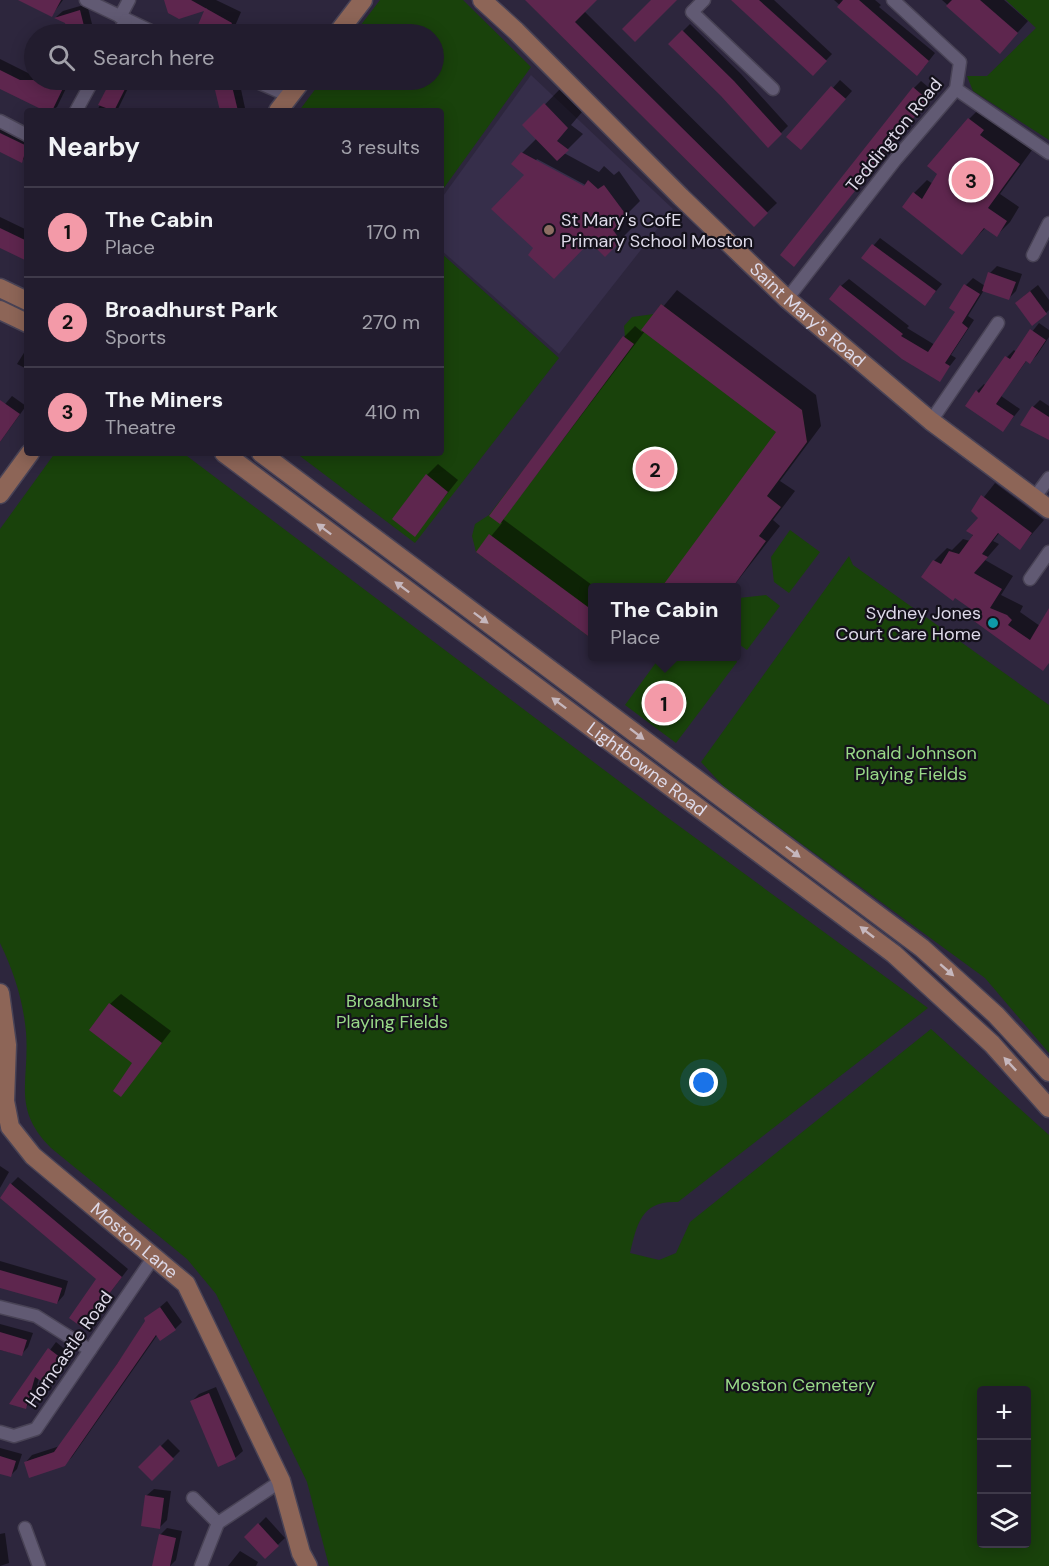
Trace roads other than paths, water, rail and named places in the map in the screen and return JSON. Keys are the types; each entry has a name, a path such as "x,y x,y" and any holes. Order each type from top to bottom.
{"main road":[{"path":"345,24 363,0"},
{"name":"Saint Mary's Road","path":"482,0 516,31 681,197 788,299 931,421 1042,503"},
{"path":"283,104 294,90"},
{"path":"0,288 24,300"},
{"path":"0,310 24,322"},
{"path":"0,494 28,456"},
{"name":"Lightbowne Road","path":"228,456 894,954 992,1044 1049,1108"},
{"name":"Lightbowne Road","path":"265,456 922,948 996,1015 1049,1072"},
{"name":"Moston Lane","path":"0,993 7,1045 5,1129 33,1156 186,1284 281,1481 301,1553 308,1566"}],"street":[{"path":"86,0 134,24"},
{"path":"121,24 129,0"},
{"path":"704,0 692,12 773,89"},
{"name":"Teddington Road","path":"788,299 896,159 957,89 960,62 892,0"},
{"path":"957,89 1049,153"},
{"path":"78,108 88,90"},
{"path":"266,90 283,104"},
{"path":"0,121 24,133"},
{"path":"1033,255 1049,223"},
{"path":"931,421 998,323"},
{"path":"1042,503 1049,478"},
{"path":"1030,579 1049,552"},
{"name":"Horncastle Road","path":"0,1432 14,1436 36,1429 153,1258"},
{"path":"0,1307 36,1316 90,1350"},
{"path":"201,1566 218,1523 281,1481"},
{"path":"193,1498 218,1523"},
{"path":"25,1528 39,1566"}],"place":[{"name":"The Miners","path":"971,180"},
{"name":"St Mary's CofE Primary School Moston","path":"549,230"},
{"name":"Broadhurst Park","path":"655,469"},
{"name":"Sydney Jones Court Care Home","path":"993,623"},
{"name":"The Cabin","path":"664,703"}],"park label":[{"name":"Ronald Johnson Playing Fields","path":"911,763"},
{"name":"Broadhurst Playing Fields","path":"392,1011"},
{"name":"Moston Cemetery","path":"800,1385"}]}
